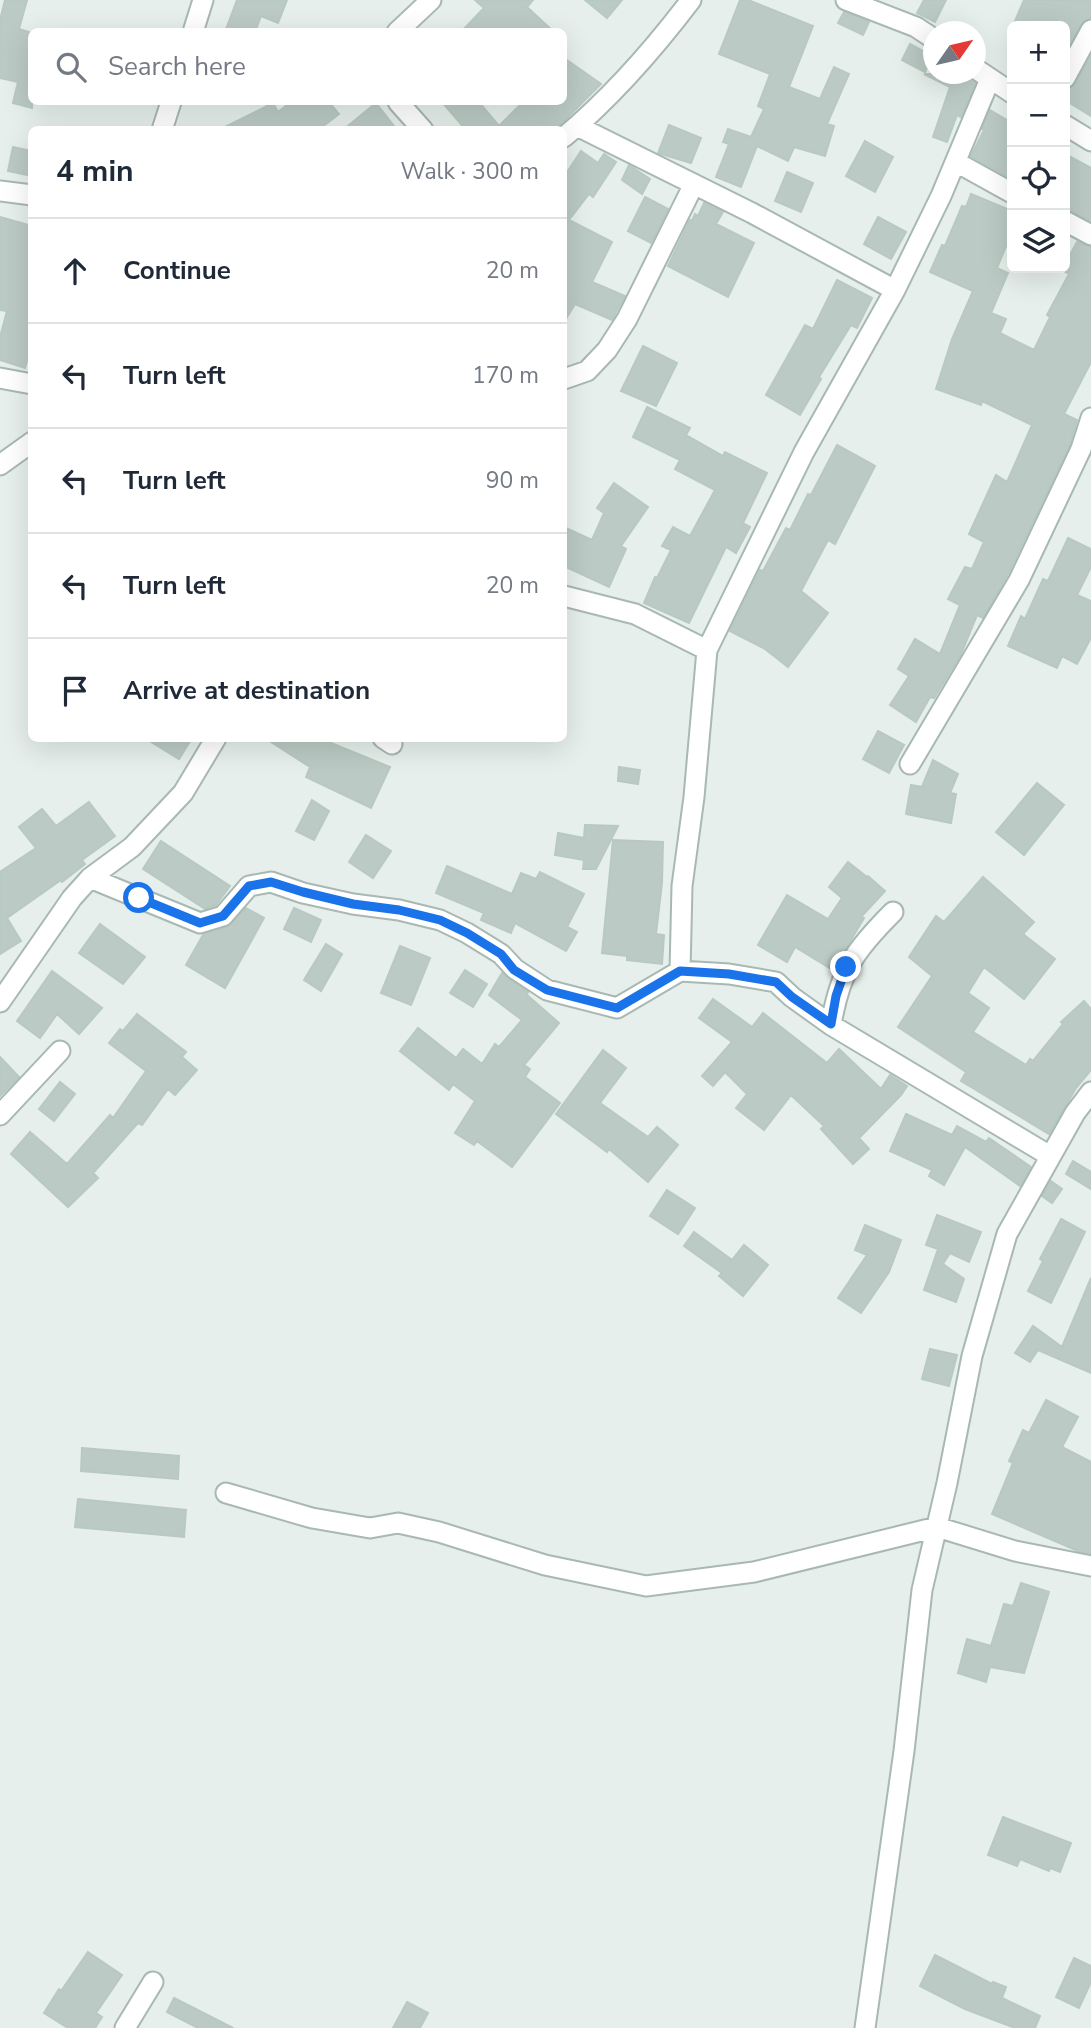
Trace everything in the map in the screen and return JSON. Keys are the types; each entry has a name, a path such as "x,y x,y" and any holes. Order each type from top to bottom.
{"street":[{"path":"194,28 203,0"},
{"path":"401,28 431,0"},
{"path":"691,0 647,55 570,131 694,184 895,290"},
{"path":"846,0 916,27 923,32"},
{"path":"1070,69 1091,30"},
{"path":"986,76 1007,90"},
{"path":"680,971 682,886 694,797 707,650 804,452 895,290 956,162 980,84"},
{"path":"163,126 170,105"},
{"path":"401,105 419,126"},
{"path":"1070,128 1091,141"},
{"path":"956,162 1007,189"},
{"path":"567,378 587,371 607,350 627,319 694,184"},
{"path":"0,191 28,194"},
{"path":"1070,224 1091,235"},
{"path":"0,378 28,382"},
{"path":"910,764 1019,580 1081,449 1091,418"},
{"path":"0,466 28,445"},
{"path":"567,597 635,614 707,650"},
{"path":"0,1002 57,916 90,878 132,847 183,793 214,742"},
{"path":"90,878 200,923 223,916 249,886 271,882 353,904 399,910 440,920 501,954 514,970 547,990 617,1008 680,971 729,974 776,982 792,997 831,1024 1050,1156"},
{"path":"831,1024 836,996 846,967 865,940 893,912"},
{"path":"0,1115 60,1051"},
{"path":"865,2028 904,1751 922,1590 972,1356 1007,1234 1050,1156 1087,1104"},
{"path":"226,1493 312,1518 370,1528 398,1523 439,1532 545,1565 646,1586 754,1572 937,1527 1015,1551 1091,1566"},
{"path":"125,2028 153,1982"}],"building":[{"path":"5,0 27,0 19,29 28,32 28,105 32,105 32,108 13,103 18,82 0,78 0,20"},
{"path":"237,0 287,0 278,23 261,16 256,28 226,28"},
{"path":"475,0 533,0 527,7 550,28 465,28 484,8"},
{"path":"585,0 622,0 607,18"},
{"path":"740,0 748,0 813,26 789,87 820,99 834,67 849,74 827,124 834,126 825,156 794,147 788,161 757,146 741,187 716,177 729,144 723,142 728,129 751,137 764,109 758,106 770,74 719,54"},
{"path":"924,0 946,0 936,21 917,13"},
{"path":"1024,0 1091,0 1091,18 1081,24 1070,44 1070,21 1015,21"},
{"path":"844,12 869,22 863,35 838,23"},
{"path":"910,44 923,51 923,71 902,60"},
{"path":"1091,56 1091,116 1070,103 1070,87 1075,84"},
{"path":"567,60 601,84 559,126 499,126 520,105 567,105"},
{"path":"944,84 975,84 961,117 957,115 947,142 933,137 950,87"},
{"path":"269,105 274,105 278,112 287,105 332,105 339,114 323,126 227,126"},
{"path":"374,105 378,105 394,126 348,126"},
{"path":"445,105 482,105 499,126 463,126"},
{"path":"990,110 1007,120 1007,176 971,156 984,130 982,129"},
{"path":"669,125 701,138 691,163 658,153"},
{"path":"865,141 893,157 875,192 846,176"},
{"path":"13,147 28,150 28,175 8,171"},
{"path":"581,151 598,163 604,154 616,162 593,197 589,194 569,220 612,242 592,282 625,296 612,320 575,304 567,317 567,172"},
{"path":"1070,157 1091,168 1091,221 1070,211"},
{"path":"629,165 650,179 642,194 622,180"},
{"path":"787,172 813,183 801,212 775,201"},
{"path":"971,194 1007,209 1007,244 997,268 1008,273 991,313 1006,319 1000,333 1034,350 1050,317 1047,315 1067,273 1070,273 1070,255 1077,242 1091,247 1091,362 1064,414 1077,420 1070,444 1008,574 983,618 977,615 961,654 934,698 930,697 916,722 890,705 909,676 898,669 915,639 940,654 960,605 948,599 965,567 972,569 984,542 969,534 996,475 1007,482 1032,425 982,401 981,405 936,389 952,339 973,291 930,272 942,245 945,246 962,206 966,207"},
{"path":"645,197 668,209 651,243 628,231"},
{"path":"704,203 723,212 716,224 754,243 728,297 668,266 690,220 692,221 695,214 698,216"},
{"path":"0,217 28,225 28,358 25,368 0,360 0,337 7,311 0,310"},
{"path":"878,217 906,232 891,259 864,244"},
{"path":"837,280 872,298 857,328 851,325 819,377 821,379 800,415 766,395 805,325 813,329"},
{"path":"643,346 677,363 656,406 621,391"},
{"path":"647,407 690,428 686,435 723,456 725,452 767,473 743,523 750,527 736,553 726,547 689,623 644,603 671,550 662,546 673,527 690,536 715,490 675,469 680,460 633,437"},
{"path":"837,445 875,466 835,544 828,540 801,591 828,613 788,667 765,649 730,631 760,570 763,571 786,528 790,530"},
{"path":"614,483 648,507 621,546 626,549 609,587 567,567 567,528 592,540 604,513 597,508"},
{"path":"1068,538 1091,549 1091,567 1077,595 1091,601 1091,638 1077,664 1062,656 1057,668 1008,646 1021,616 1025,619 1043,579 1048,581"},
{"path":"878,731 904,745 889,773 863,759"},
{"path":"151,742 190,742 179,759"},
{"path":"271,742 329,742 390,767 371,808 306,777 310,767"},
{"path":"933,760 958,774 950,793 956,794 951,823 906,814 911,785 922,787"},
{"path":"619,767 640,770 638,784 618,781"},
{"path":"1037,783 1064,805 1024,855 996,832"},
{"path":"312,800 329,811 314,840 296,831"},
{"path":"89,802 115,836 82,860 85,864 62,882 61,880 7,918 21,941 0,954 0,872 36,848 19,827 42,809 56,826"},
{"path":"585,825 618,826 596,869 583,869 584,860 555,855 558,833 584,838"},
{"path":"366,835 391,851 373,878 349,862"},
{"path":"613,840 663,842 662,883 656,934 664,935 662,964 627,960 627,956 602,953"},
{"path":"161,841 230,886 216,905 205,909 143,869"},
{"path":"848,862 885,891 861,917 864,918 833,970 795,947 787,962 758,945 787,895 828,919 842,898 829,887"},
{"path":"447,866 512,894 521,873 536,879 540,872 584,894 567,927 577,932 566,951 515,923 511,933 481,920 484,913 436,893"},
{"path":"983,877 1034,922 1023,934 1055,959 1024,999 984,967 968,993 989,1008 973,1032 1026,1065 1030,1059 1033,1061 1063,1024 1061,1022 1084,1001 1091,1009 1091,1070 1076,1088 1049,1134 961,1081 966,1072 898,1027 932,976 909,957 936,916 944,922"},
{"path":"246,908 264,918 225,988 186,965 203,935 227,927"},
{"path":"294,908 321,920 311,942 284,929"},
{"path":"100,924 145,957 123,984 79,953"},
{"path":"326,944 342,954 321,991 304,980"},
{"path":"400,946 430,958 411,1005 381,993"},
{"path":"465,970 487,984 473,1007 450,993"},
{"path":"52,971 102,1008 79,1034 57,1014 40,1038 17,1021"},
{"path":"502,973 528,992 527,995 559,1023 524,1065 530,1069 525,1077 560,1103 512,1167 477,1141 474,1145 455,1133 475,1101 453,1084 449,1090 400,1051 418,1028 456,1058 463,1049 482,1064 495,1044 499,1047 522,1020 489,995"},
{"path":"713,999 752,1027 763,1013 827,1063 839,1049 881,1089 890,1075 907,1086 859,1138 869,1149 853,1164 821,1129 824,1126 791,1095 764,1130 736,1108 747,1094 725,1072 713,1086 702,1076 732,1042 699,1018"},
{"path":"137,1014 186,1052 182,1057 197,1070 175,1095 168,1089 142,1125 138,1123 93,1173 98,1178 68,1207 11,1154 30,1132 67,1164 110,1115 113,1118 146,1071 109,1043"},
{"path":"603,1050 626,1068 600,1103 648,1137 657,1127 678,1145 648,1182 609,1149 607,1152 556,1114"},
{"path":"0,1057 19,1077 0,1096"},
{"path":"60,1082 75,1094 54,1121 39,1109"},
{"path":"906,1114 952,1135 957,1126 986,1142 989,1138 1031,1167 1020,1186 965,1147 944,1185 929,1176 932,1170 890,1151"},
{"path":"1073,1161 1091,1172 1091,1189 1066,1174"},
{"path":"1051,1181 1062,1189 1052,1203 1042,1196"},
{"path":"667,1190 695,1208 678,1234 650,1216"},
{"path":"937,1215 981,1232 969,1262 950,1253 943,1264 964,1279 956,1302 924,1290 938,1249 926,1245"},
{"path":"1061,1219 1085,1232 1051,1303 1028,1291 1043,1261 1040,1259"},
{"path":"865,1225 901,1240 889,1272 861,1313 838,1298 867,1255 855,1250"},
{"path":"694,1232 732,1260 744,1245 768,1265 743,1296 719,1276 722,1273 684,1246"},
{"path":"1091,1278 1091,1373 1038,1350 1030,1362 1015,1353 1033,1326 1062,1347"},
{"path":"930,1349 957,1355 949,1386 922,1379"},
{"path":"1046,1400 1078,1417 1062,1447 1091,1462 1091,1554 992,1514 1013,1463 1009,1461 1023,1430 1029,1433"},
{"path":"82,1448 179,1456 178,1479 81,1471"},
{"path":"78,1499 186,1510 184,1537 75,1527"},
{"path":"1021,1583 1049,1592 1024,1673 990,1667 986,1682 958,1673 967,1639 991,1646 1004,1604 1013,1606"},
{"path":"1003,1817 1071,1843 1060,1872 1050,1868 1049,1871 1020,1859 1017,1866 988,1855"},
{"path":"88,1952 122,1975 96,2013 102,2017 95,2028 68,2028 44,2013"},
{"path":"935,1955 992,1984 993,1982 1006,1987 1002,1998 1040,2016 1035,2028 1015,2028 965,2009 920,1986"},
{"path":"1074,1958 1091,1966 1091,1982 1079,2008 1056,1997"},
{"path":"174,1998 233,2028 198,2028 167,2012"},
{"path":"407,2002 428,2013 420,2028 393,2028"}],"route":[{"path":"139,898 200,923 223,916 249,886 271,882 353,904 399,910 440,920 467,933 501,954 514,970 547,990 617,1008 680,971 729,974 776,982 792,997 831,1024 836,996 846,967"}]}
